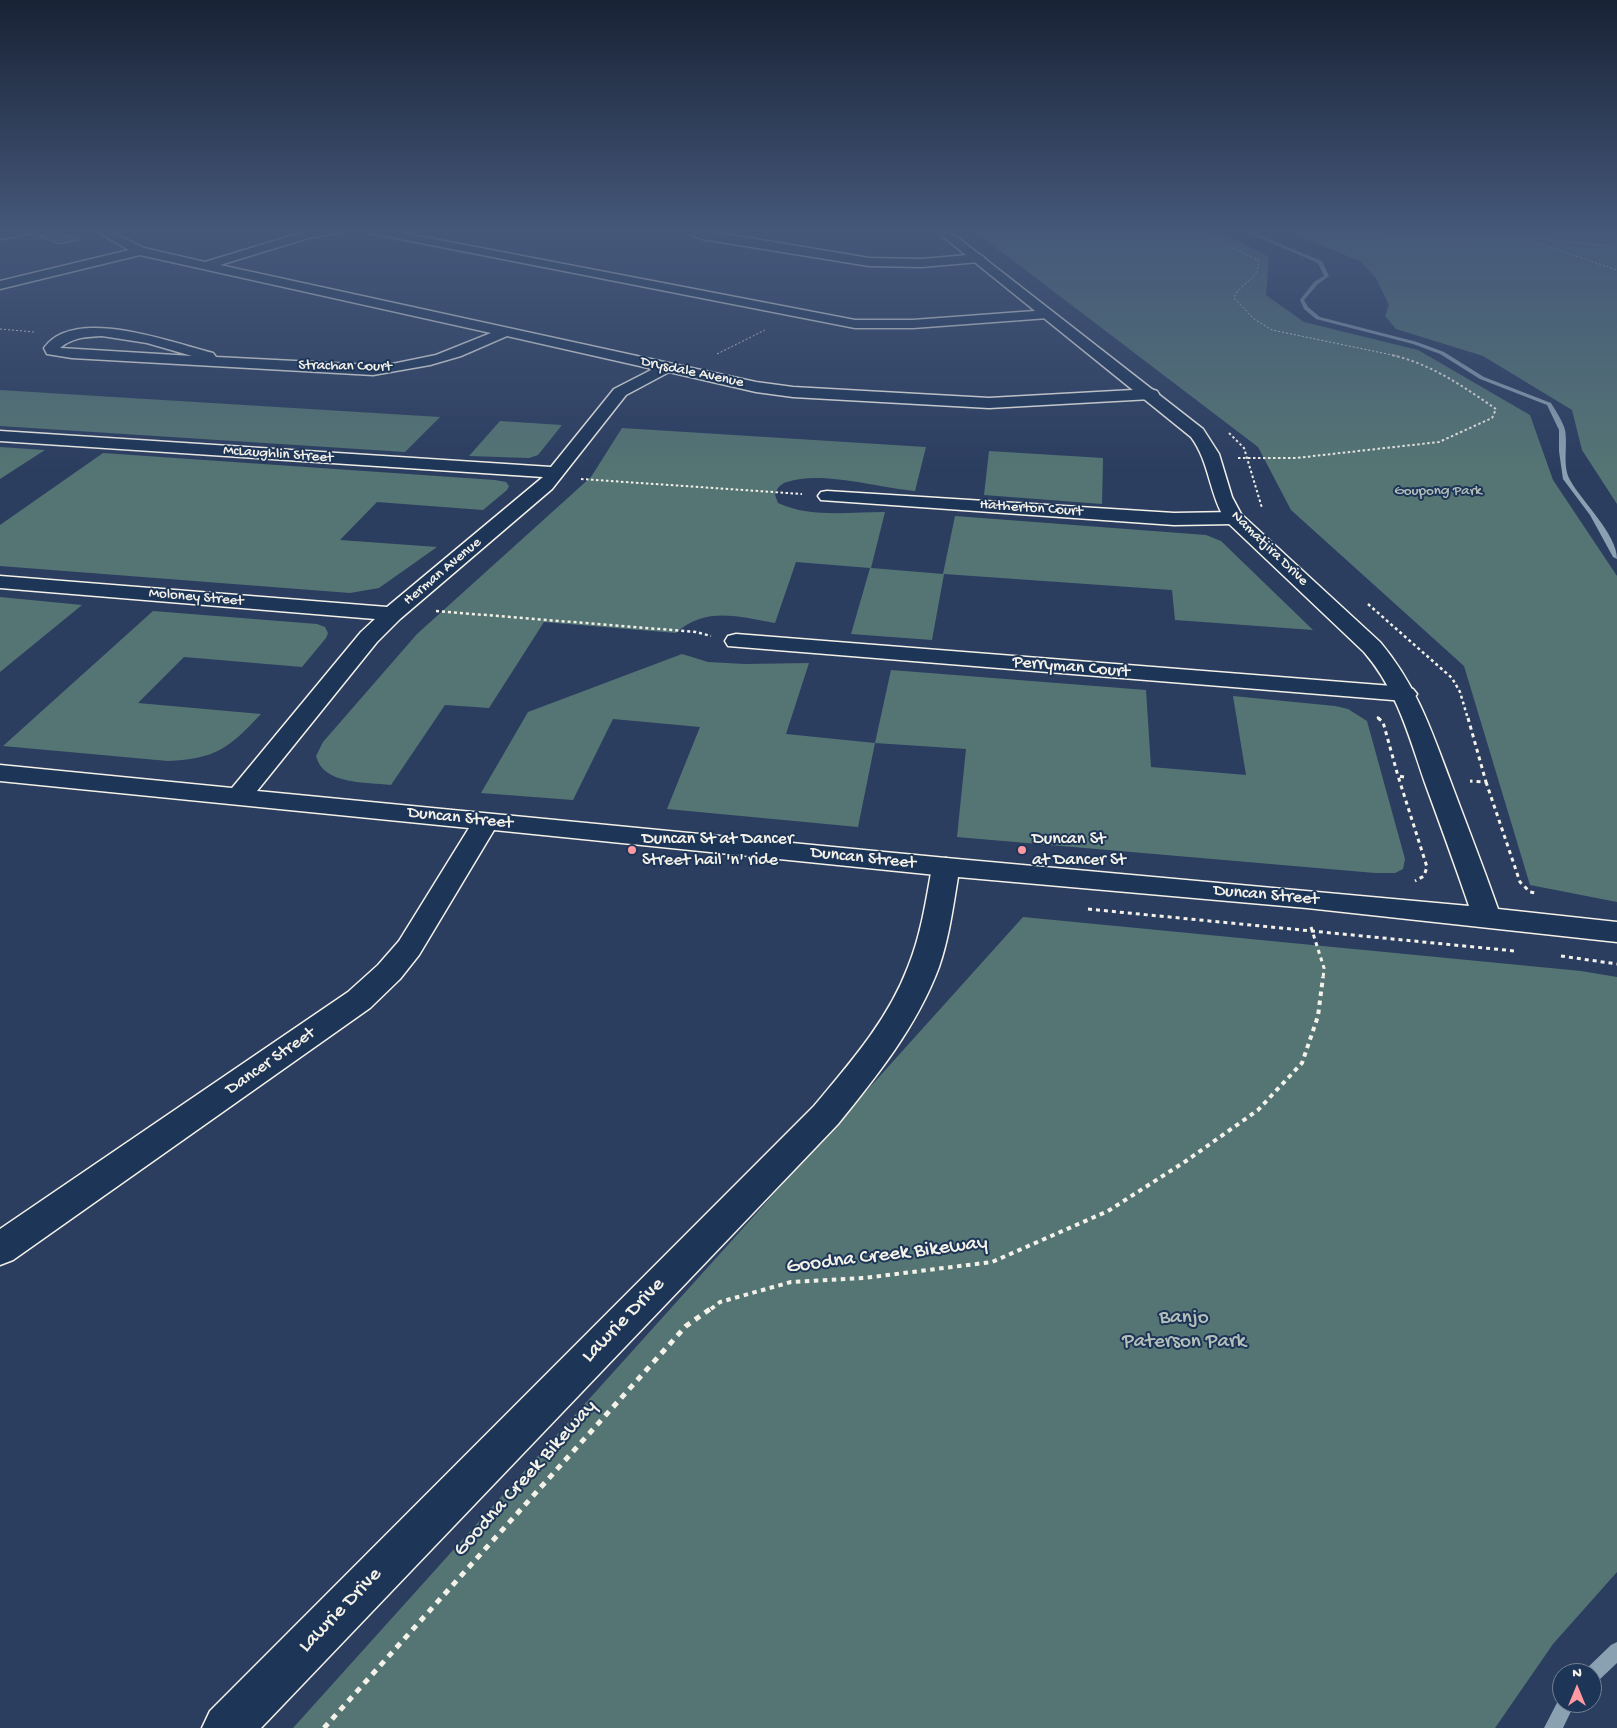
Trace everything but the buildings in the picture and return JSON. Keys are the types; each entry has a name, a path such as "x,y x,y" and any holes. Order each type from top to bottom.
{"street":[{"name":"Drysdale Avenue","path":"409,311 683,372 756,387 792,392 956,402 1037,402 1150,394"},
{"path":"779,311 848,323 878,325 1048,314"},
{"name":"Namatjira Drive","path":"1044,311 1197,432 1208,447 1213,458 1222,497 1234,518 1372,647 1390,667 1405,694 1487,917"},
{"name":"Strachan Court","path":"209,361 208,356 124,334 96,332 77,334 59,341 51,348 52,351 72,354 187,362 209,361 349,370 398,369 446,357 505,332"},
{"name":"Herman Avenue","path":"238,797 368,637 392,614 533,498 556,473 620,392 666,368"},
{"name":"McLaughlin Street","path":"0,436 556,473"},
{"name":"Hatherton Court","path":"827,496 1174,519 1234,518"},
{"name":"Moloney Street","path":"0,582 392,614"},
{"name":"Perryman Court","path":"736,641 1405,694"},
{"name":"Duncan Street","path":"0,774 946,867 1487,917 1617,932"},
{"name":"Dancer Street","path":"0,1249 359,1000 389,972 409,948 486,821"},
{"name":"Lawrie Drive","path":"227,1728 819,1122 864,1069 902,1012 923,968 935,927 946,867"}],"path":[{"path":"1213,458 1296,458 1438,442 1492,418 1496,409 1464,387 1425,366 1402,358 1272,330 1254,319 1246,311"},
{"path":"683,372 796,314"},
{"path":"1226,431 1244,448 1264,514"},
{"path":"556,473 571,479 827,496"},
{"path":"1361,598 1452,678 1460,692 1486,782 1520,882 1530,892 1538,894"},
{"path":"392,614 421,610 696,632 736,641"},
{"path":"1360,691 1370,711 1383,722 1427,867 1424,876 1410,883"},
{"path":"1398,776 1486,782"},
{"name":"Goodna Creek Bikeway","path":"324,1728 686,1326 720,1302 790,1282 864,1278 992,1262 1108,1212 1186,1161 1258,1110 1302,1063 1318,1016 1324,968 1308,918 1307,900"}],"green space":[{"name":"Goupong Park","path":"1079,311 1288,311 1304,322 1418,350 1530,415 1553,480 1617,576 1617,902 1530,885 1464,666 1291,510 1258,447"},
{"path":"1387,311 1617,311 1617,504 1582,450 1572,410 1483,356 1396,329 1385,316"},
{"path":"0,390 440,417 405,452 0,426"},
{"path":"500,421 562,425 538,455 529,458 469,456"},
{"path":"622,428 926,447 915,491 816,478 785,483 779,487 775,495 778,503 803,511 830,513 885,512 871,568 943,574 955,516 1206,535 1221,541 1313,630 1175,620 1172,590 944,574 932,640 851,634 870,568 796,562 775,623 736,616 711,616 699,619 676,633 544,622 489,708 445,705 391,785 347,780 327,772 320,765 316,756 323,742 417,634 591,477"},
{"path":"0,447 45,450 0,479"},
{"path":"989,451 1103,458 1102,504 984,495"},
{"path":"103,453 495,480 506,482 509,486 507,490 483,510 377,502 340,540 437,547 379,588 350,593 0,566 0,525"},
{"path":"0,597 82,605 0,672"},
{"path":"153,611 317,624 325,627 328,633 302,667 184,657 138,703 261,714 230,743 210,754 198,758 168,761 3,746"},
{"path":"682,654 708,662 745,664 809,663 786,734 875,743 858,827 667,809 700,727 613,719 573,800 481,793 528,712"},
{"path":"891,670 1146,690 1151,767 1246,775 1233,696 1335,706 1348,709 1367,721 1405,859 1403,869 1395,873 1375,873 957,837 966,749 875,743"},
{"name":"Banjo Paterson Park","path":"1023,917 1581,971 1617,977 1617,1572 1553,1644 1495,1728 293,1728"}],"waterway":[{"path":"1309,311 1318,318 1415,343 1442,353 1482,378 1549,404 1562,430 1562,451 1566,479 1593,515 1617,557"},
{"path":"1602,1665 1617,1651"},
{"path":"1553,1728 1561,1713"}],"place":[{"name":"Duncan St at Dancer Street hail 'n' ride","path":"632,850"},
{"name":"Duncan St at Dancer St","path":"1022,850"}]}
